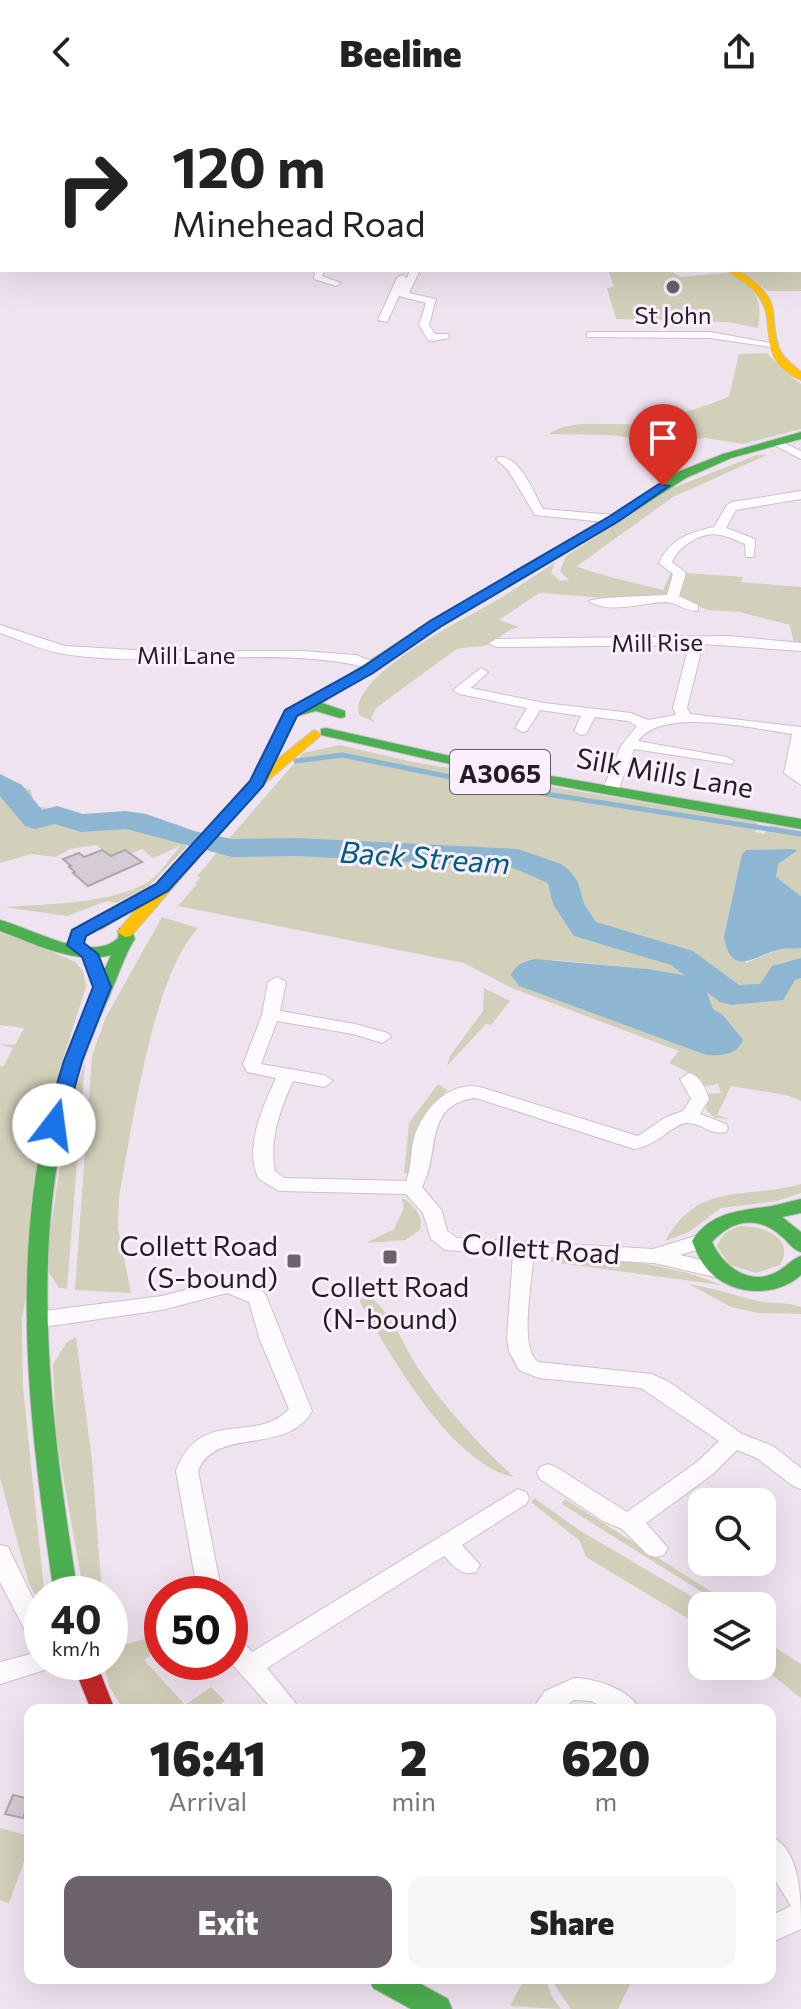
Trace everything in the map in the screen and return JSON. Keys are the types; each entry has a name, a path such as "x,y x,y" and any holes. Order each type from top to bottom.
{"main road":[{"path":"736,272 757,287 766,298 771,314 771,344 787,366 801,377"},
{"path":"257,782 291,713 307,707 435,624 614,519 682,475 801,435"},
{"path":"3,926 83,951 109,954 162,888 257,782 320,733 338,726 349,694 371,667"},
{"name":"Silk Mills Lane","path":"307,707 326,707 340,716 426,752"},
{"name":"Silk Mills Lane","path":"287,723 297,731 426,752 499,771 801,824"},
{"path":"102,987 75,942 78,933 162,888"},
{"path":"96,925 113,926 124,939"},
{"path":"3,926 68,929"},
{"path":"63,1576 43,1440 36,1320 42,1193 51,1143 73,1061 102,987 115,970 124,939"},
{"path":"801,1206 758,1215 727,1217 715,1222 702,1241 707,1261 715,1270 746,1284 780,1281 790,1276 801,1263"},
{"path":"758,1215 782,1224 800,1240"},
{"path":"780,1281 801,1290"},
{"path":"91,1680 101,1704"},
{"path":"394,1984 438,2009"}],"street":[{"path":"319,272 317,277 320,280 336,283"},
{"path":"383,320 406,272"},
{"path":"414,272 403,295 432,301 424,325 432,338 445,336"},
{"path":"591,335 710,335 771,344"},
{"path":"776,442 801,456"},
{"path":"502,459 513,468 539,512 614,519"},
{"path":"719,530 736,505 801,495"},
{"path":"672,598 680,573 665,563 668,555 688,538 719,530 755,545"},
{"path":"596,601 621,607 672,598 693,608"},
{"name":"Mill Lane","path":"0,629 64,650 152,655 302,655 345,658 371,667"},
{"name":"Mill Rise","path":"496,643 512,638 729,640 801,647"},
{"path":"684,717 680,708 697,641"},
{"path":"446,699 481,672"},
{"path":"460,690 536,705 631,717 647,725"},
{"path":"522,728 536,705"},
{"path":"581,731 590,712"},
{"path":"610,791 638,730 684,717 800,731 791,773 801,780"},
{"path":"630,744 727,761"},
{"path":"277,982 271,1015 252,1064 258,1071 324,1081"},
{"path":"271,1015 355,1029 382,1037"},
{"path":"286,1075 267,1127 264,1166 270,1179 288,1186 411,1188 421,1171 420,1156 428,1124 449,1098 459,1093 477,1092 634,1143 653,1139 670,1122 689,1117 719,1128"},
{"path":"689,1079 700,1099 689,1117"},
{"name":"Collett Road","path":"411,1188 432,1211 438,1234 452,1245 654,1256 715,1270"},
{"name":"Collett Road","path":"654,1256 702,1241"},
{"path":"523,1248 518,1319 521,1356 527,1365 539,1370 644,1380 661,1388 734,1440 765,1452 801,1480"},
{"path":"36,1320 162,1303 227,1286 258,1298 271,1340 301,1411 288,1424 207,1444 190,1457 187,1471 207,1576"},
{"path":"630,1522 705,1468 734,1440"},
{"path":"548,1473 611,1515 630,1522 656,1548"},
{"path":"284,1704 250,1666 518,1498"},
{"path":"445,1543 468,1565"},
{"path":"0,1554 24,1606"},
{"path":"0,1673 24,1666"},
{"path":"549,1704 559,1693 578,1688 604,1695 618,1704"},
{"path":"776,1867 793,1920"}],"shaded area":[{"path":"609,272 672,272 681,277 734,272 756,296 758,328 728,322 616,319 607,288 614,287"},
{"path":"740,272 801,272 801,291 768,291"},
{"path":"767,353 801,384 801,429 743,444 706,438 689,440 684,446 666,446 649,439 608,435 549,434 578,424 634,424 710,404 729,396 739,354"},
{"path":"757,455 767,455 673,497 577,566 663,590 671,572 743,577 741,582 801,587 801,645 794,644 790,625 740,612 707,610 677,596 662,594 619,599 539,593 499,620 519,627 485,645 455,650 376,708 371,718 376,723 359,715 360,700 371,683 411,650 555,562 551,573 560,581 569,580 560,571 566,556 668,490"},
{"path":"340,745 489,775 488,781 496,782 499,778 753,821 758,824 755,832 764,834 771,825 801,831 801,896 776,877 777,864 798,850 746,850 746,963 779,949 801,948 801,1101 786,1095 731,1086 717,1115 729,1119 715,1118 706,1110 708,1094 721,1093 718,1084 705,1086 700,1078 669,1063 679,1051 512,988 464,963 178,906 197,884 200,878 197,876 303,753","holes":["553,960 648,969 706,988 713,1009 722,1014 743,1038 728,1054 706,1055 520,986 515,978"]},
{"path":"0,781 31,790 34,806 77,812 90,819 128,818 176,824 191,830 182,844 187,846 149,886 116,903 107,901 67,916 4,907 81,901 121,894 152,879 180,846 153,858 142,849 131,854 125,850 111,856 96,845 70,849 56,857 31,854 0,863"},
{"path":"162,917 198,928 182,951 156,1016 130,1133 119,1197 118,1228 131,1293 75,1290 92,1056 106,1017"},
{"path":"0,933 23,939 75,962 83,971 86,987 62,1062 22,1320 23,1388 43,1576 27,1576 0,1478 0,1066 4,1066 13,1048 0,1044 15,1045 24,1028 0,1025"},
{"path":"484,988 510,1001 491,1025 486,1024 447,1066 450,1056 483,1011"},
{"path":"85,1062 67,1289 59,1288 49,1273 48,1247 69,1105"},
{"path":"438,1084 447,1090 434,1106 410,1173 404,1173 409,1123"},
{"path":"801,1184 801,1193 777,1201 721,1208 689,1232 665,1241 678,1222 707,1201"},
{"path":"402,1198 417,1211 421,1220 420,1230 405,1240 366,1243 394,1229 404,1208"},
{"path":"740,1226 758,1228 775,1235 784,1247 780,1265 756,1273 730,1265 717,1247 726,1233"},
{"path":"554,1256 618,1260 660,1267 721,1285 544,1261"},
{"path":"689,1284 757,1301 795,1305 801,1307 801,1314 758,1313 731,1307"},
{"path":"360,1290 380,1306 443,1402 514,1477 491,1468 445,1430 388,1350 360,1302"},
{"path":"76,1337 92,1461 101,1576 81,1576 56,1436 53,1364 67,1342"},
{"path":"534,1498 579,1530 688,1594 688,1619 586,1557 580,1541 531,1502"},
{"path":"565,1499 712,1592 702,1592 562,1504"},
{"path":"144,1639 144,1680 162,1680 184,1704 120,1704 108,1680 128,1680 128,1644"},
{"path":"776,1648 801,1664 801,1698 776,1678"},
{"path":"211,1687 225,1701 221,1704 186,1704"},
{"path":"0,1828 24,1834 24,1862 9,1903 0,1900"},
{"path":"522,1984 548,1984 561,2009 510,2006"},
{"path":"554,1984 630,1984 618,2009 571,2009"}],"water":[{"path":"746,850 798,850 778,864 776,877 801,896 801,948 781,949 739,961 728,950 724,937 742,854"},
{"path":"535,959 648,969 688,976 706,989 713,1009 722,1014 743,1039 733,1051 723,1055 706,1055 519,986 511,975 513,971"}],"building":[{"path":"102,850 111,856 125,850 142,862 88,886 63,859 79,853 84,857"},
{"path":"13,1795 24,1798 23,1818 5,1814"}],"waterway":[{"path":"296,761 342,755 495,786 801,834"},
{"name":"Back Stream","path":"0,783 12,791 35,820 57,815 81,823 126,820 232,848 297,847 518,858 559,877 563,882 564,894 585,929 682,958 732,995 771,993 783,973 801,968"},
{"path":"698,986 717,984"}],"traffic: fast":[{"path":"307,707 435,624 614,519 682,475 727,456 801,435"},
{"path":"262,770 291,713 316,706 340,714"},
{"path":"326,732 499,771 801,824"},
{"path":"0,925 49,943 103,953 117,949 127,939 125,932"},
{"path":"63,1576 47,1466 37,1336 36,1271 41,1207 50,1143 66,1080 85,1028 124,946"},
{"path":"758,1215 801,1206"},
{"path":"801,1245 779,1224 752,1215 725,1221 702,1241 719,1269 745,1283 775,1282 789,1275 801,1263"},
{"path":"394,1984 438,2009"}],"traffic: slow":[{"path":"736,272 763,294 769,309 774,348 782,361 801,377"},
{"path":"125,932 253,786 314,734"},
{"path":"96,925 147,895"}],"traffic: jam":[{"path":"91,1680 101,1704"}],"place":[{"name":"St John","path":"673,287"},
{"name":"Collett Road (N-bound)","path":"390,1257"},
{"name":"Collett Road (S-bound)","path":"294,1261"}],"route":[{"path":"54,1125 73,1061 102,987 89,954 75,945 78,933 162,888 257,782 291,713 307,707 368,670 435,624 614,519 663,486"}]}
